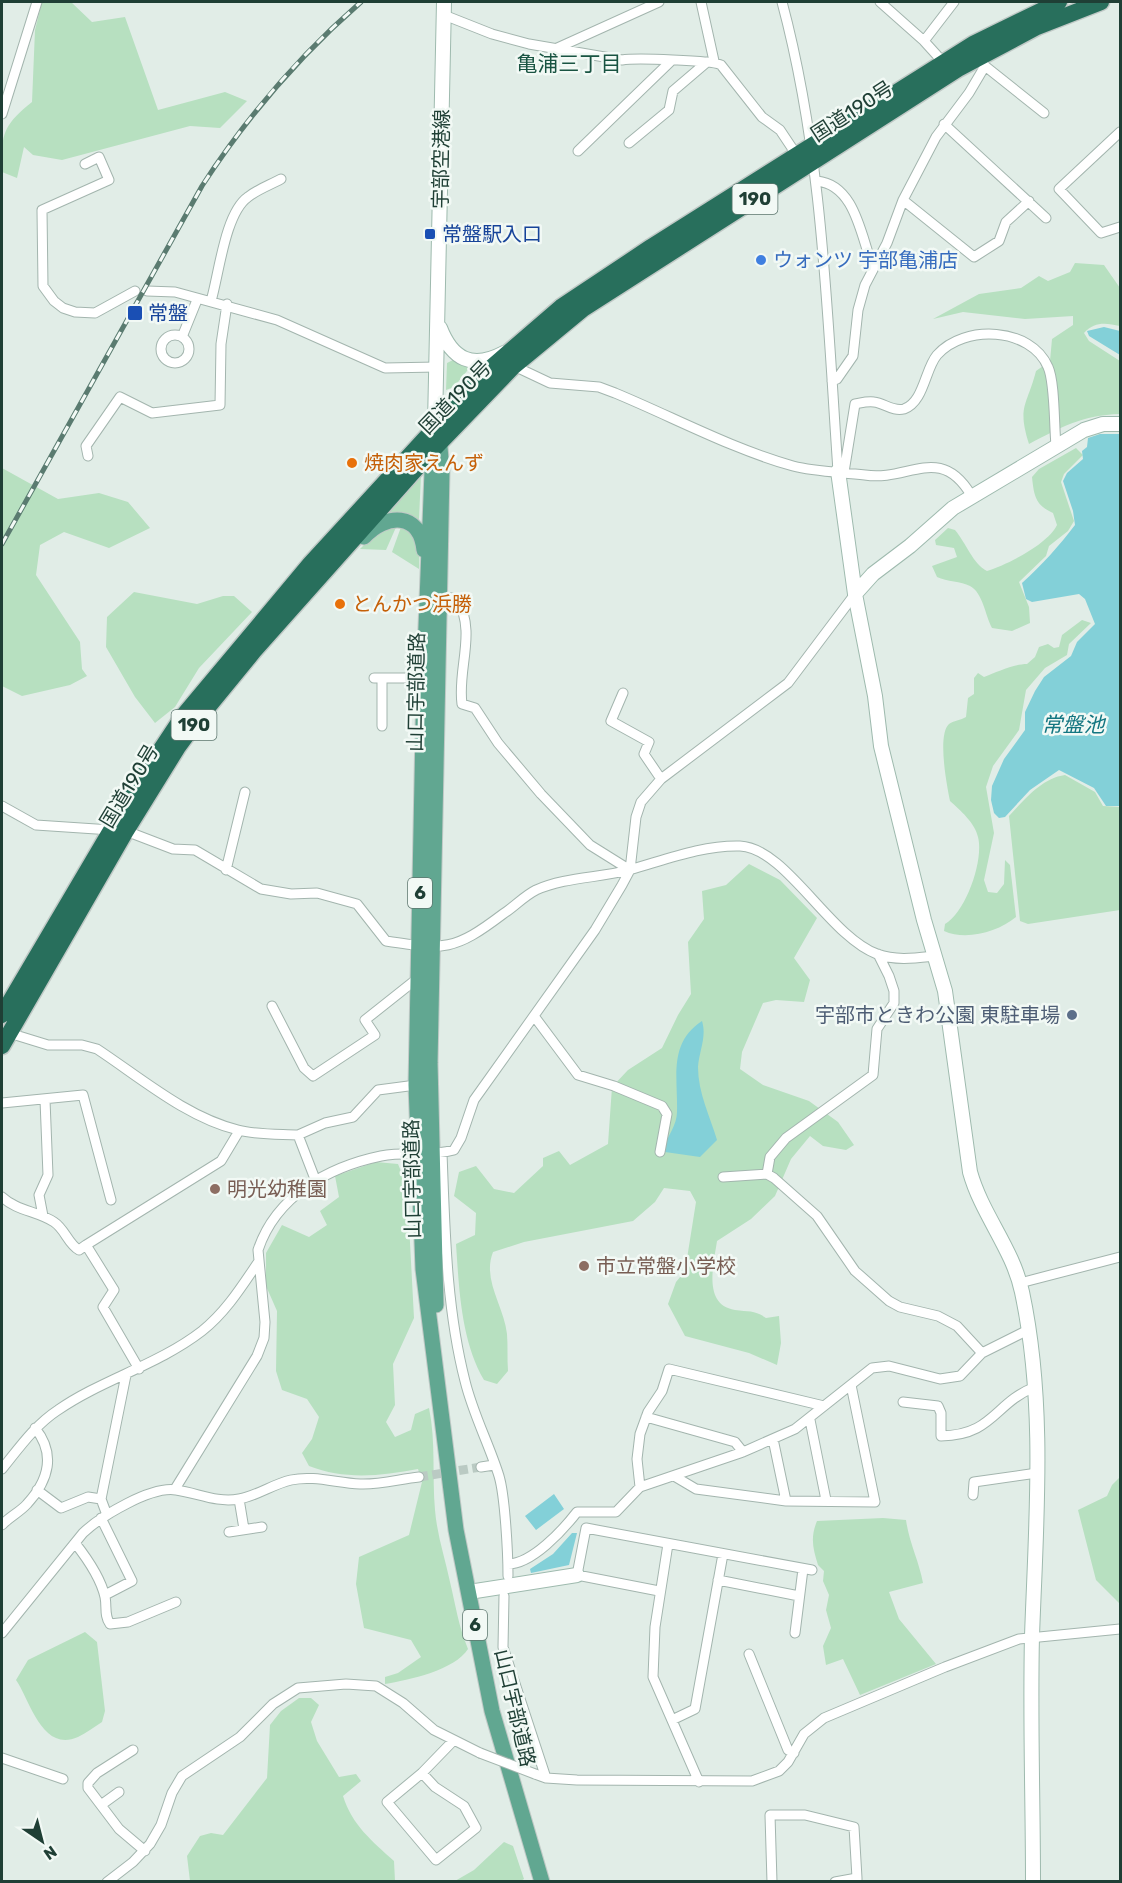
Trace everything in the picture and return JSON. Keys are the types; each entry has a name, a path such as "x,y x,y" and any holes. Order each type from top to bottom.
{"highway":[{"name":"国道190号","path":"5,1039 161,747 207,684 435,424 510,359 943,62 1040,5 1059,2"},
{"name":"国道190号","path":"806,157 982,61 1037,27 1101,2"},
{"name":"国道190号","path":"2,1015 118,830 200,717 510,359"}],"main road":[{"name":"山口宇部道路","path":"435,424 436,447 427,580 424,678 425,947 431,1155 423,1269 450,1485 492,1711 542,1881"},
{"name":"山口宇部道路","path":"431,1155 416,1085 418,978 425,947 439,596 442,471 436,447"},
{"path":"310,588 335,569 372,528 385,521 399,519 410,524 418,532 423,545 427,580"}],"street":[{"path":"2,114 33,21 37,2"},
{"path":"555,48 659,2"},
{"path":"701,2 711,62"},
{"path":"782,2 793,45 806,157 817,181 841,472 855,594 875,696 881,746 950,1021 970,1172 1020,1283 1028,1330 1035,1387 1037,1473 1032,1639 1033,1881"},
{"path":"880,2 924,40 943,62"},
{"path":"924,40 954,2"},
{"path":"444,8 492,34 555,48 621,60 634,58 711,62 721,65 762,117 780,130 806,157"},
{"name":"宇部空港線","path":"435,424 444,8"},
{"path":"578,151 671,61"},
{"path":"832,381 837,379 853,356 858,310 873,267 887,243 903,200 944,124 969,93 982,61 1044,113"},
{"path":"629,143 669,110 673,91 677,85 711,62"},
{"path":"944,124 1046,218"},
{"path":"1120,132 1059,189 1101,232 1120,228"},
{"path":"85,164 99,157 109,180 42,210 44,286 63,308 85,314 107,308 135,291"},
{"path":"211,301 230,223 237,210 246,198 281,179"},
{"path":"817,181 825,182 834,188 854,209 873,267"},
{"path":"903,200 974,256 999,241 1006,222 1029,201"},
{"path":"147,291 175,292 197,300 227,304 278,320 385,368 437,367"},
{"path":"182,337 197,300"},
{"path":"88,456 86,446 120,397 152,413 220,405 221,344 227,304"},
{"path":"438,323 451,350 467,360 510,359 550,384 599,387 768,458 795,466 879,477 932,466 942,468 957,478 970,495"},
{"path":"841,472 855,404 876,402 891,409 903,410 913,404 931,364 939,353 968,336 988,334 1026,340 1039,353 1049,368 1056,445"},
{"path":"175,1490 256,1356 264,1338 258,1250 262,1237 290,1200 315,1179 381,1156 431,1155 454,1150 474,1100 596,930 630,870 640,802 661,779 789,683 855,594 873,574 970,495 1056,445 1094,426 1120,424"},
{"path":"439,596 457,599 465,612 466,638 462,704 474,708 498,743 541,794 590,845 630,870"},
{"path":"382,726 378,679 424,678"},
{"path":"623,693 612,721 649,741 644,754 661,779"},
{"path":"226,870 245,792"},
{"path":"2,806 36,825 118,830 173,849 195,850 261,889 291,894 317,893 357,904 386,941 441,948 463,942 534,891 545,887 630,870 690,853 742,846 779,866 853,940 878,954 902,959 935,956"},
{"path":"767,1174 770,1156 786,1138 873,1076 877,1029 894,1003 892,983 878,954"},
{"path":"272,1006 304,1068 313,1076 375,1035 365,1020 418,978"},
{"path":"534,1016 578,1075 614,1086 662,1106 667,1114 660,1152"},
{"path":"5,1039 48,1045 82,1045 97,1049 186,1108 238,1131 298,1135 325,1123 352,1117 378,1090 416,1085"},
{"path":"2,1103 83,1095 111,1200"},
{"path":"43,1216 39,1195 48,1175 45,1100"},
{"path":"2,1197 16,1208 43,1216 56,1223 74,1247 80,1250 221,1161 238,1131"},
{"path":"298,1135 315,1179"},
{"path":"431,1155 446,1242 454,1329 465,1381 500,1477 508,1576"},
{"path":"723,1177 767,1174 817,1216 855,1271 889,1301 900,1307 938,1316 957,1326 982,1353"},
{"path":"86,1245 114,1290 103,1307 139,1369"},
{"path":"1020,1283 1120,1257"},
{"path":"2,1469 36,1428 58,1409 139,1369 181,1346 203,1330 224,1311 259,1261"},
{"path":"508,1564 526,1560 563,1530 577,1512 616,1512 640,1487 743,1452 810,1420 872,1368 882,1367 940,1379 960,1376 982,1353 1028,1330"},
{"path":"640,1487 637,1459 646,1417 662,1391 669,1369 824,1406"},
{"path":"105,1595 132,1581 104,1516 101,1499 126,1375"},
{"path":"674,1476 696,1489 786,1501 875,1502 850,1385"},
{"path":"903,1402 938,1407 941,1413 941,1436 961,1436 980,1427 1019,1395 1035,1387"},
{"path":"646,1417 735,1442 743,1452"},
{"path":"810,1420 826,1500"},
{"path":"2,1525 26,1505 37,1490 47,1468 49,1452 46,1442 36,1428"},
{"path":"773,1439 786,1501"},
{"path":"481,1467 494,1465"},
{"path":"973,1495 974,1482 1037,1473"},
{"path":"2,1633 75,1543 104,1516 159,1490 175,1490 207,1498 238,1499 291,1480 308,1478 361,1484 419,1477"},
{"path":"37,1490 61,1508 88,1497 101,1499"},
{"path":"238,1499 244,1529"},
{"path":"230,1532 262,1527"},
{"path":"577,1575 586,1528 807,1569 799,1596 795,1633"},
{"path":"75,1543 83,1552 105,1595 106,1617 110,1624 128,1622 176,1602"},
{"path":"668,1544 659,1591 653,1677 699,1782"},
{"path":"672,1720 695,1709 723,1554"},
{"path":"469,1592 577,1575 659,1591"},
{"path":"718,1580 799,1596"},
{"path":"504,1596 503,1647 546,1778"},
{"path":"107,1881 145,1851 157,1835 172,1793 182,1776 240,1737 273,1704 298,1688 346,1684 376,1686 388,1692 434,1730 453,1741 546,1778 740,1782 769,1776 779,1771 794,1753 804,1734 837,1711 1018,1639 1120,1629"},
{"path":"748,1654 788,1749 794,1753"},
{"path":"422,1773 435,1786 464,1806 476,1828 436,1860 387,1802 422,1773 453,1741"},
{"path":"133,1750 97,1773 88,1783 118,1829 145,1851"},
{"path":"2,1758 63,1779"},
{"path":"101,1805 119,1792"},
{"path":"772,1881 770,1815 805,1815 854,1827 857,1880 835,1881"}],"green space":[{"path":"42,2 71,2 92,22 125,17 158,110 225,92 247,101 220,128 190,126 62,160 33,155 24,147 17,178 2,172 5,132 22,110 32,102 35,30"},
{"path":"1075,263 1104,265 1120,288 1120,326 1101,324 1092,326 1084,333 1089,341 1120,361 1120,414 1083,419 1029,444 1025,431 1024,413 1036,371 1050,361 1052,339 1073,325 1073,316 1025,319 963,312 933,319 979,294 1021,288 1039,276 1048,281 1070,272"},
{"path":"453,360 471,366 454,387 446,390 447,363"},
{"path":"1076,448 1083,455 1064,474 1061,482 1074,521 1068,531 1049,546 1046,556 1019,582 1029,607 1030,623 1012,631 992,628 981,599 974,589 966,584 937,577 932,566 957,557 954,548 936,545 935,540 948,528 955,530 974,558 987,571 1016,559 1036,546 1057,525 1053,513 1042,507 1036,499 1032,477 1039,469"},
{"path":"2,468 58,499 99,493 128,502 150,528 109,548 64,532 40,545 36,575 80,642 82,669 87,676 70,685 22,696 2,686"},
{"path":"421,475 419,519 386,516 384,514"},
{"path":"399,524 415,537 419,569 392,552 401,527 397,525 386,550 360,549 379,530"},
{"path":"134,592 197,604 223,596 234,596 252,612 199,668 175,707 155,723 135,697 106,647 107,617"},
{"path":"1082,620 1091,623 1069,644 1067,655 1045,668 1026,690 1019,730 993,766 986,787 994,833 984,880 988,892 997,893 1004,884 1005,860 1010,865 1016,917 991,931 972,935 944,931 945,924 960,909 972,885 979,847 974,827 950,801 943,749 945,730 949,724 966,717 968,698 974,694 974,678 978,673 984,677 1027,664 1035,657 1039,647 1048,644 1054,648 1059,647 1062,635"},
{"path":"1065,775 1095,792 1103,806 1120,807 1120,910 1028,924 1020,921 1009,816 1041,785"},
{"path":"749,864 780,880 817,918 794,958 810,980 804,1002 776,1000 763,1003 742,1052 740,1069 763,1085 809,1101 838,1122 854,1145 846,1150 823,1146 810,1136 791,1159 775,1196 751,1219 717,1241 712,1282 714,1292 725,1307 755,1312 766,1318 779,1316 781,1343 777,1365 749,1353 685,1336 668,1304 676,1282 685,1271 696,1202 690,1191 664,1188 655,1202 633,1221 524,1242 493,1252 490,1273 507,1334 508,1371 497,1384 484,1380 470,1348 460,1296 456,1244 475,1235 476,1213 454,1196 459,1172 476,1166 494,1189 514,1193 543,1166 543,1158 559,1151 570,1165 608,1144 612,1087 628,1070 662,1048 691,994 688,942 704,919 702,891 726,885"},
{"path":"376,1162 398,1164 407,1186 414,1318 393,1364 395,1405 386,1422 395,1437 411,1430 415,1414 429,1408 437,1528 459,1623 468,1649 453,1663 431,1673 385,1684 385,1677 398,1673 421,1657 411,1640 364,1628 356,1584 359,1557 409,1535 422,1482 418,1469 349,1475 309,1466 302,1453 312,1439 319,1417 307,1399 282,1390 276,1371 277,1311 266,1286 266,1253 282,1225 309,1237 327,1225 320,1211 339,1197 335,1176"},
{"path":"1120,1477 1120,1604 1096,1580 1078,1510 1107,1496 1112,1485"},
{"path":"883,1518 906,1520 923,1583 889,1592 899,1619 936,1664 860,1695 843,1659 826,1665 823,1646 831,1628 826,1610 829,1595 823,1581 824,1571 818,1565 815,1554 813,1533 817,1521"},
{"path":"85,1632 97,1642 105,1711 102,1722 78,1737 66,1740 55,1738 39,1722 16,1680 28,1660"},
{"path":"299,1698 311,1698 319,1705 311,1722 317,1741 339,1777 356,1774 361,1781 343,1796 357,1824 394,1861 395,1881 190,1881 187,1856 200,1836 211,1833 223,1835 267,1778 270,1725 281,1711"},
{"path":"504,1842 513,1846 524,1879 519,1882 455,1881 474,1870"}],"water":[{"path":"1104,327 1120,331 1120,355 1089,336 1087,331"},
{"name":"常盤池","path":"1100,434 1120,434 1120,806 1106,806 1094,788 1059,770 1030,790 1005,817 999,818 994,813 991,800 992,786 1004,759 1025,730 1025,712 1035,691 1044,677 1071,656 1077,642 1095,624 1085,599 1079,594 1032,602 1026,599 1022,583 1075,525 1063,481 1067,473 1083,459 1082,451 1087,447 1088,438"},
{"path":"702,1021 704,1033 698,1067 699,1077 702,1095 717,1140 700,1157 665,1152 663,1147 677,1117 676,1074 679,1050 691,1030"},
{"path":"554,1494 564,1509 536,1530 525,1516"},
{"path":"572,1533 577,1533 569,1565 531,1573 530,1569 553,1554"}],"tunnel":[{"path":"419,1477 481,1467"}],"railway":[{"path":"2,544 202,186 219,160 275,88 316,44 361,2"}],"place":[{"name":"常盤駅入口","path":"430,234"},
{"name":"ウォンツ 宇部亀浦店","path":"761,260"},
{"name":"常盤","path":"135,313"},
{"name":"焼肉家えんず","path":"352,463"},
{"name":"とんかつ浜勝","path":"340,604"},
{"name":"宇部市ときわ公園 東駐車場","path":"1072,1015"},
{"name":"明光幼稚園","path":"215,1189"},
{"name":"市立常盤小学校","path":"584,1266"}],"district":[{"name":"亀浦三丁目","path":"569,63"}]}
